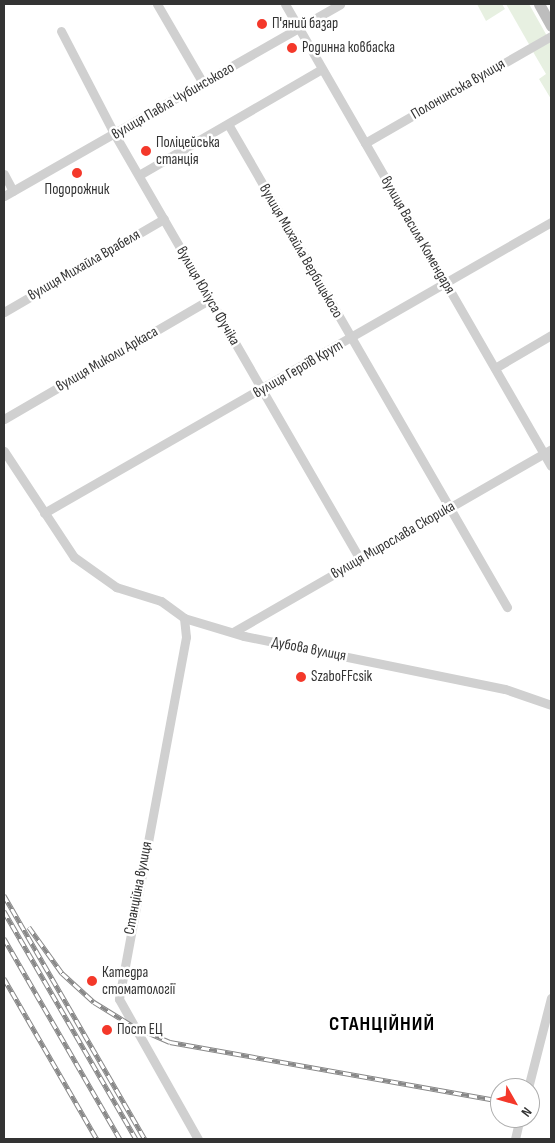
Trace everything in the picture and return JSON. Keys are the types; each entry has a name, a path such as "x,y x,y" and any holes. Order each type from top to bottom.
{"main road":[{"path":"539,4 551,26"}],"street":[{"path":"157,4 203,84"},
{"name":"вулиця Василя Комендаря","path":"285,4 495,368 548,451 551,466"},
{"name":"вулиця Павла Чубинського","path":"4,196 115,135 340,4"},
{"name":"вулиця Юліуса Фучіка","path":"61,31 115,135 360,559"},
{"name":"Полонинська вулиця","path":"365,143 551,36"},
{"path":"139,176 322,69"},
{"name":"вулиця Михайла Вербицького","path":"228,124 507,607"},
{"path":"4,174 13,191"},
{"name":"вулиця Михайла Врабеля","path":"4,312 164,219"},
{"name":"вулиця Героїв Крут","path":"44,513 263,390 551,222"},
{"name":"вулиця Миколи Аркаса","path":"4,419 210,299"},
{"path":"495,368 551,335"},
{"path":"4,451 74,557 116,587 161,601 184,618"},
{"name":"вулиця Мирослава Скорика","path":"235,631 548,451"},
{"name":"Дубова вулиця","path":"184,618 235,631 244,636 505,689 551,705"},
{"name":"Станційна вулиця","path":"184,618 186,637 119,999 198,1139"},
{"path":"531,1078 551,998"}],"green space":[{"path":"477,4 502,4 505,9 486,21"},
{"path":"506,4 529,4 547,36 530,46"},
{"path":"549,40 551,43 551,99 539,79 546,74 532,50"}],"railway":[{"path":"4,895 145,1139"},
{"path":"4,911 136,1139"},
{"path":"29,927 62,973 94,1002 133,1026 170,1042 490,1099"},
{"path":"4,938 120,1139"},
{"path":"4,978 97,1139"}],"place":[{"name":"П'яний базар","path":"262,24"},
{"name":"Родинна ковбаска","path":"292,48"},
{"name":"Поліцейська станція","path":"146,151"},
{"name":"Подорожник","path":"77,173"},
{"name":"SzaboFFcsik","path":"301,677"},
{"name":"Катедра стоматології","path":"92,981"},
{"name":"Пост ЕЦ","path":"107,1030"}],"district":[{"name":"СТАНЦІЙНИЙ","path":"382,1024"}]}
